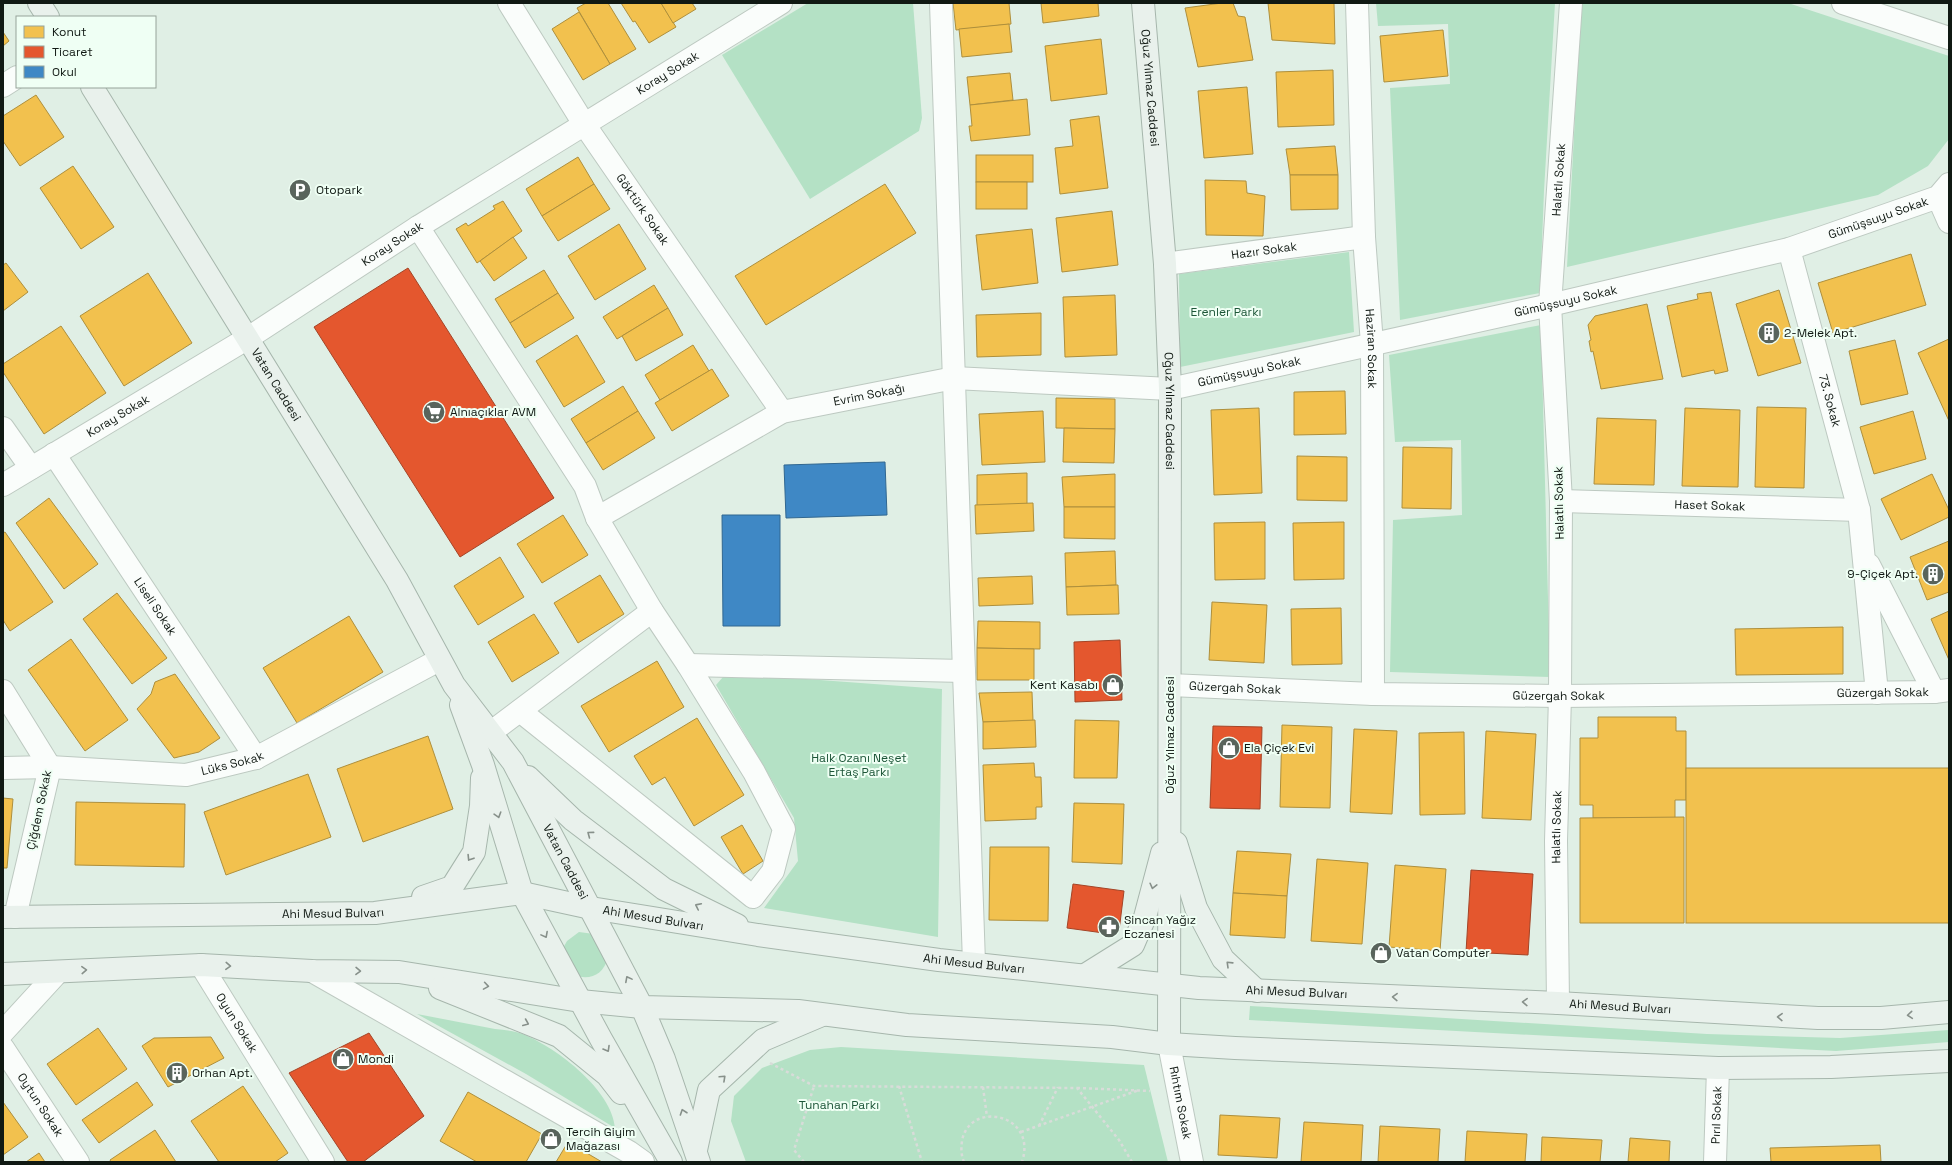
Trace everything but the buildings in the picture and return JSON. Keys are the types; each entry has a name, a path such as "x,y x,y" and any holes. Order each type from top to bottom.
{"main road":[{"path":"39,3 47,16"},
{"name":"Oğuz Yılmaz Caddesi","path":"1143,3 1165,264 1170,389 1170,821"},
{"name":"Vatan Caddesi","path":"93,88 397,580 439,660 454,685 513,762 642,1007 664,1058 698,1157"},
{"name":"Vatan Caddesi","path":"454,685 483,765 522,893 580,1001 668,1156"},
{"path":"513,762 573,820 664,889 758,935"},
{"path":"375,913 452,887 474,852 480,806 483,765"},
{"path":"1085,975 1133,945 1146,918 1170,821"},
{"path":"1169,1044 1170,821"},
{"path":"1170,821 1196,908 1223,959 1257,991"},
{"name":"Ahi Mesud Bulvarı","path":"9,917 375,913 522,893 591,908 758,935 974,963 1170,984 1257,991 1558,1003 1818,1018 1881,1018 1949,1012"},
{"path":"3,974 201,965 399,972 580,1001 642,1007 798,1011 907,1025 1112,1037 1169,1044 1718,1068 1831,1067 1949,1061"},
{"path":"399,972 559,1036 607,1075 668,1156"},
{"path":"698,1157 709,1090 763,1040 824,1014"}],"street":[{"name":"Göktürk Sokak","path":"509,3 584,124 782,412"},
{"name":"Koray Sokak","path":"3,485 248,338 418,227 781,3"},
{"path":"941,3 974,963"},
{"name":"Haziran Sokak","path":"1357,3 1364,237 1372,344 1374,694"},
{"name":"Halatlı Sokak","path":"1558,1003 1556,841 1560,696 1561,501 1550,305 1571,3"},
{"path":"1843,3 1949,38"},
{"path":"3,86 16,78"},
{"path":"1943,190 1949,222"},
{"name":"Gümüşsuyu Sokak","path":"1170,389 1550,305 1789,249 1943,190"},
{"path":"418,227 585,486 597,518 652,611 688,665 754,772 784,829 773,871 753,897 520,712"},
{"name":"Hazır Sokak","path":"1165,264 1364,237"},
{"name":"73. Sokak","path":"1789,249 1858,510 1878,692"},
{"name":"Evrim Sokağı","path":"597,518 782,412 954,378 1170,389"},
{"path":"3,428 31,468"},
{"name":"Liseli Sokak","path":"54,454 256,758"},
{"name":"Haset Sokak","path":"1561,501 1858,510"},
{"name":"73. Sokak","path":"1863,553 1941,691"},
{"path":"490,733 520,712 652,611"},
{"name":"Lüks Sokak","path":"3,768 50,767 186,775 256,758 439,660"},
{"path":"688,665 964,671"},
{"name":"Güzergah Sokak","path":"1170,685 1374,694 1560,696 1941,691"},
{"name":"Çiğdem Sokak","path":"3,691 50,767 9,917"},
{"name":"Oyun Sokak","path":"201,965 323,1162"},
{"path":"312,970 629,1152 643,1162"},
{"path":"3,1032 58,972"},
{"name":"Rıhtım Sokak","path":"1169,1044 1192,1162"},
{"name":"Oytun Sokak","path":"3,1048 78,1162"},
{"name":"Pırıl Sokak","path":"1715,1162 1718,1068"}],"path":[{"path":"750,1052 814,1086 1077,1088 1150,1091"},
{"path":"804,1162 794,1150 814,1086"},
{"path":"899,1086 922,1162"},
{"path":"983,1087 987,1117"},
{"path":"1038,1126 1058,1088"},
{"path":"1077,1088 1119,1140 1132,1162"},
{"path":"1021,1132 1139,1090"},
{"path":"964,1162 961,1148 963,1137 968,1128 976,1120 997,1116 1006,1119 1015,1125 1021,1132 1025,1142 1025,1152 1022,1162"}],"green space":[{"path":"808,3 913,3 922,118 919,131 810,199 722,55"},
{"path":"1376,3 1555,3 1544,191 1540,293 1400,320 1390,88 1450,84 1448,24 1378,26"},
{"path":"1581,3 1788,3 1949,56 1949,139 1928,166 1878,195 1567,267"},
{"name":"Erenler Parkı","path":"1349,252 1354,332 1180,367 1179,274"},
{"path":"1541,325 1550,677 1390,672 1393,520 1462,515 1461,440 1395,442 1389,355"},
{"name":"Halk Ozanı Neşet Ertaş Parkı","path":"723,677 779,677 942,689 938,937 764,908 798,861 794,818 716,685"},
{"path":"579,932 594,934 608,958 603,969 590,977 579,977 573,975 563,948 567,941"},
{"path":"1250,1006 1707,1034 1840,1038 1949,1030 1949,1042 1836,1051 1249,1020"},
{"path":"417,1014 514,1032 538,1041 553,1050 581,1072 594,1086 604,1099 612,1114 615,1128 526,1074"},
{"name":"Tunahan Parkı","path":"841,1047 1144,1065 1168,1162 746,1162 731,1121 734,1096 762,1068 810,1050"}],"place":[{"name":"Otopark","path":"300,190"},
{"name":"2-Melek Apt.","path":"1769,333"},
{"name":"Alnıaçıklar AVM","path":"434,412"},
{"name":"9-Çiçek Apt.","path":"1933,574"},
{"name":"Kent Kasabı","path":"1113,685"},
{"name":"Ela Çiçek Evi","path":"1229,748"},
{"name":"Sincan Yağız Eczanesi","path":"1109,927"},
{"name":"Vatan Computer","path":"1381,953"},
{"name":"Mondi","path":"343,1059"},
{"name":"Orhan Apt.","path":"177,1073"},
{"name":"Tercih Giyim Mağazası","path":"551,1139"}]}
